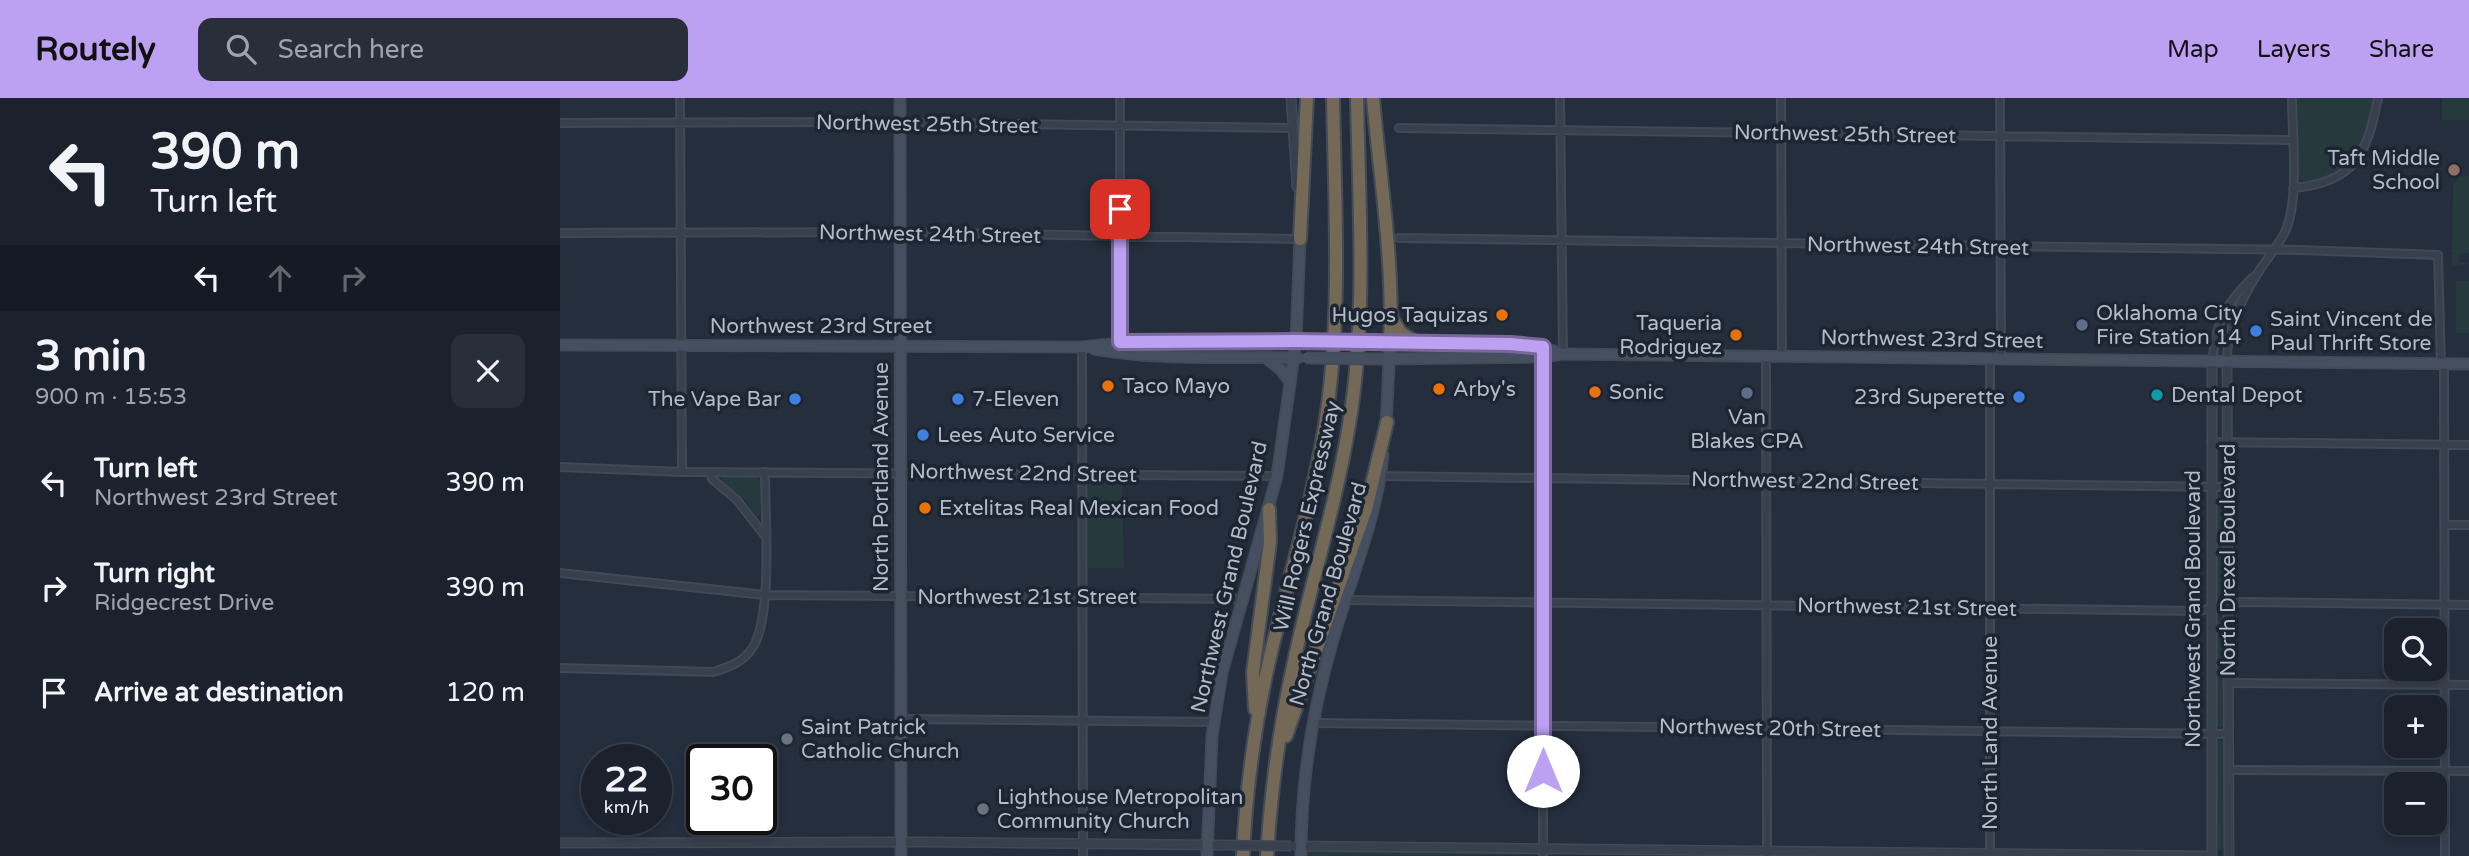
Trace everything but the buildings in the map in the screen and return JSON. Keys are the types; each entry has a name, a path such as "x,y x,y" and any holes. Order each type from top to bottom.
{"highway":[{"path":"1300,239 1307,98"},
{"name":"Will Rogers Expressway","path":"1243,856 1256,730 1270,658 1314,483 1331,382 1336,292 1333,98"},
{"name":"Will Rogers Expressway","path":"1267,856 1276,762 1290,680 1337,487 1352,403 1361,294 1357,98"},
{"path":"1373,98 1387,239 1391,317 1386,343"},
{"path":"1391,317 1401,333 1417,343"},
{"path":"1276,762 1366,509 1387,422"},
{"path":"1256,730 1253,672 1270,542 1269,509"}],"main road":[{"name":"North Portland Avenue","path":"900,98 901,856"},
{"name":"Northwest Grand Boulevard","path":"1207,851 1209,775 1222,673 1277,477 1294,358 1302,341 1300,239"},
{"name":"Northwest 23rd Street","path":"1120,348 1302,341 1417,343 1563,354 2469,364"},
{"name":"North Grand Boulevard","path":"1298,849 1305,772 1321,681 1381,476 1387,422 1386,343"},
{"name":"Northwest 23rd Street","path":"560,345 1082,347 1265,358 1386,359 1543,352"},
{"path":"1265,358 1281,370 1290,382"}],"street":[{"path":"680,98 682,472"},
{"path":"1120,98 1120,348"},
{"name":"Northwest Grand Boulevard","path":"1291,98 1300,239"},
{"path":"1560,98 1563,354"},
{"path":"1781,98 1782,356"},
{"path":"2000,98 2001,359"},
{"name":"North Drexel Boulevard","path":"2229,856 2228,333 2259,271 2285,231 2290,214 2293,188 2292,98"},
{"path":"2293,188 2334,179 2357,161 2369,137 2378,98"},
{"name":"Northwest 25th Street","path":"560,123 900,123 1294,128"},
{"name":"Northwest 25th Street","path":"1399,128 2292,140"},
{"name":"Northwest 24th Street","path":"560,233 901,233 1300,239"},
{"name":"Northwest 24th Street","path":"1399,238 2274,250 2438,255 2443,364"},
{"name":"North Drexel Boulevard","path":"2212,362 2216,330 2221,317 2235,295 2259,271"},
{"path":"1082,347 1083,856"},
{"path":"1543,352 1543,852"},
{"path":"1766,356 1767,853"},
{"name":"North Land Avenue","path":"1990,359 1990,854"},
{"name":"Northwest Grand Boulevard","path":"2210,856 2212,362"},
{"path":"2443,364 2445,856"},
{"path":"2211,442 2469,445"},
{"name":"Northwest 22nd Street","path":"560,467 682,472 1083,473 1277,477"},
{"path":"710,472 712,479 737,500 765,536"},
{"path":"560,668 713,672 736,664 753,648 762,625 765,595 765,472"},
{"name":"Northwest 22nd Street","path":"1381,476 2228,487"},
{"path":"2445,525 2469,525"},
{"name":"Northwest 21st Street","path":"560,573 765,595 1242,599"},
{"name":"Northwest 21st Street","path":"1345,600 2198,611 2241,602 2469,605"},
{"path":"2228,683 2469,685"},
{"path":"901,719 1214,722"},
{"name":"Northwest 20th Street","path":"1312,723 2229,734"},
{"path":"2229,770 2469,772"},
{"path":"560,843 1083,844 1207,851 1219,845 1298,849 1543,852 2210,856"}],"green space":[{"path":"2296,98 2373,98 2366,129 2354,155 2346,166 2321,180 2303,182 2297,175"},
{"path":"2442,98 2469,98 2469,120 2442,120"},
{"path":"2461,176 2469,176 2469,253 2452,253 2453,183"},
{"path":"2452,254 2459,254 2459,257 2469,259 2459,258 2459,261 2469,264 2452,265"},
{"path":"2456,281 2469,281 2469,333 2456,333"},
{"path":"723,477 756,477 761,481 760,516 721,481"},
{"path":"1093,478 1122,478 1124,568 1086,568 1087,488"},
{"path":"2219,493 2224,496 2223,593 2220,596 2216,593 2216,496"},
{"path":"2221,617 2224,621 2224,725 2220,728 2216,725 2216,621"},
{"path":"2219,740 2224,743 2224,847 2221,851 2217,847 2216,745"},
{"path":"1343,849 1536,852 1540,855 1307,856 1308,851"}],"place":[{"name":"Taft Middle School","path":"2454,170"},
{"name":"Hugos Taquizas","path":"1502,315"},
{"name":"Oklahoma City Fire Station 14","path":"2082,325"},
{"name":"Saint Vincent de Paul Thrift Store","path":"2256,331"},
{"name":"Taqueria Rodriguez","path":"1736,335"},
{"name":"Taco Mayo","path":"1108,386"},
{"name":"Arby's","path":"1439,389"},
{"name":"Sonic","path":"1595,392"},
{"name":"Van Blakes CPA","path":"1747,393"},
{"name":"Dental Depot","path":"2157,395"},
{"name":"23rd Superette","path":"2019,397"},
{"name":"The Vape Bar","path":"795,399"},
{"name":"7-Eleven","path":"958,399"},
{"name":"Lees Auto Service","path":"923,435"},
{"name":"Extelitas Real Mexican Food","path":"925,508"},
{"name":"Saint Patrick Catholic Church","path":"787,739"},
{"name":"Lighthouse Metropolitan Community Church","path":"983,809"}],"route":[{"path":"1120,209 1120,342 1296,341 1511,344 1543,347 1543,771"}]}
